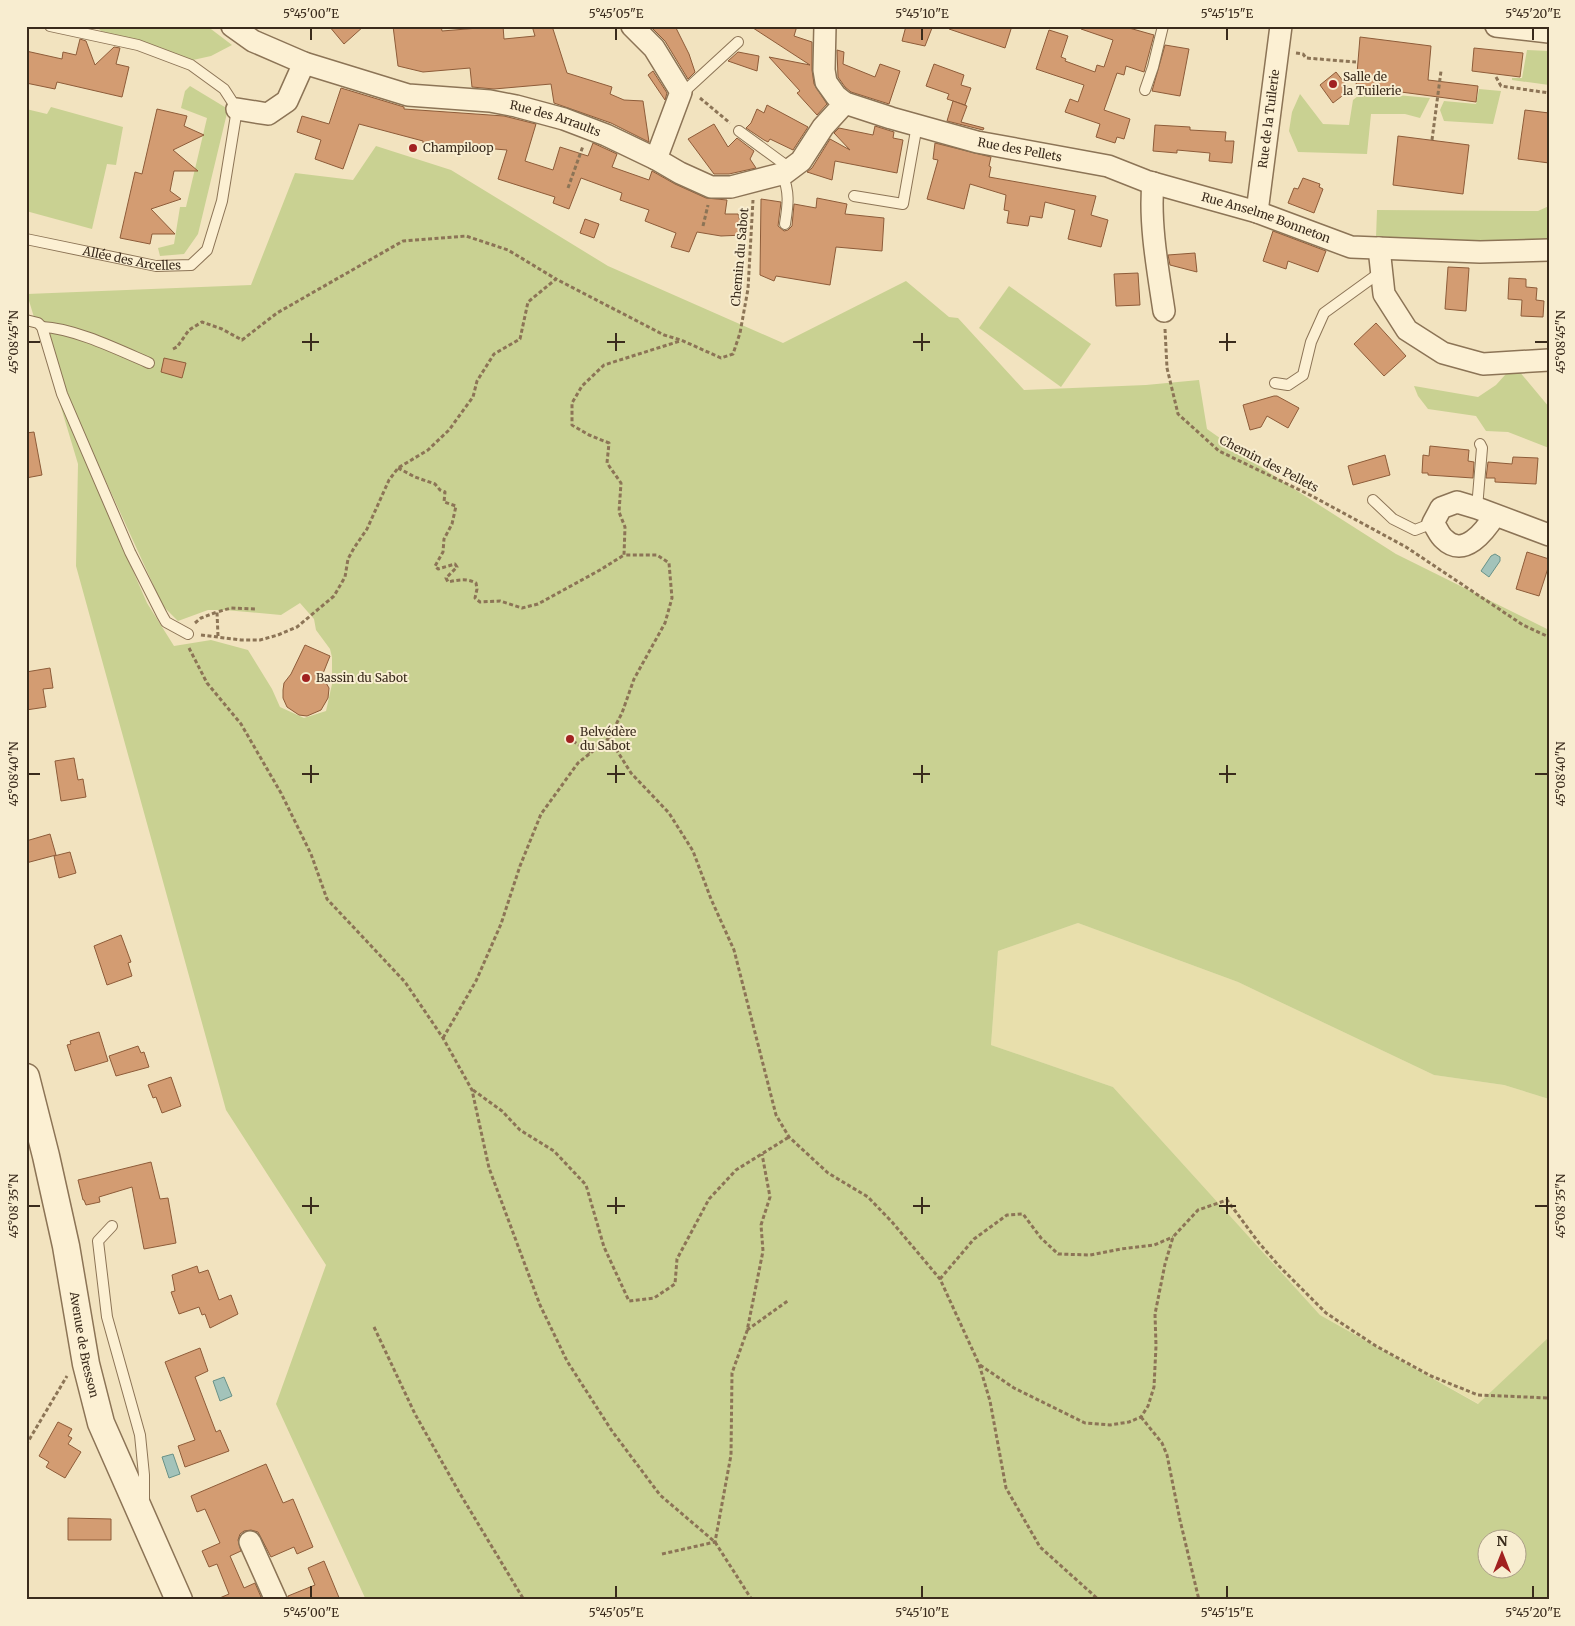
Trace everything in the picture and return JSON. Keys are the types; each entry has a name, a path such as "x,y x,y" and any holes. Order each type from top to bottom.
{"street":[{"name":"Rue des Arraults","path":"232,26 253,41 304,62 408,94 490,101 564,119 656,159 680,173 712,187 731,188 786,171"},
{"path":"632,26 654,48 688,93 656,159"},
{"name":"Rue des Pellets","path":"825,26 824,70 826,82 836,96 846,103 976,142 1108,166 1153,183"},
{"name":"Rue de la Tuilerie","path":"1257,212 1281,26"},
{"path":"1496,26 1549,32"},
{"path":"237,109 268,114 287,101 304,62"},
{"path":"786,171 801,161 824,127 846,103"},
{"path":"1153,183 1151,199 1158,276 1164,311"},
{"name":"Rue Anselme Bonneton","path":"1153,183 1257,212 1351,247 1480,252 1549,250"},
{"path":"1379,248 1384,294 1408,330 1443,353 1482,364 1549,360"},
{"path":"1486,511 1484,531 1468,545 1454,546 1424,526 1441,508 1457,502 1486,511 1549,535"},
{"name":"Avenue de Bresson","path":"26,1077 66,1246 86,1364 101,1423 179,1600"},
{"path":"250,1542 276,1600"}],"lane":[{"path":"50,26 138,45 192,65 224,89 237,109"},
{"path":"1145,90 1163,26"},
{"path":"688,93 688,88 738,42"},
{"name":"Allée des Arcelles","path":"26,239 156,266 191,265 207,250 222,201 237,109"},
{"path":"854,196 903,204 917,125"},
{"path":"739,131 786,171 788,201 785,224"},
{"path":"1275,383 1288,385 1304,375 1311,342 1324,313 1382,271"},
{"path":"26,320 38,323 42,327 62,394 130,552 166,622 188,634"},
{"path":"42,327 56,328 114,348 149,363"},
{"path":"1480,444 1482,448 1486,511"},
{"path":"1372,500 1392,519 1424,526"},
{"path":"112,1226 98,1241 107,1317 140,1435 145,1500 139,1511"}],"path":[{"path":"1278,51 1303,51 1306,58 1356,62"},
{"path":"1432,140 1441,71"},
{"path":"1496,77 1501,86 1549,92"},
{"path":"688,93 739,131"},
{"path":"568,188 590,129"},
{"name":"Chemin du Sabot","path":"681,340 721,358 734,354 748,289 755,181"},
{"path":"173,349 177,347 189,330 202,322 222,329 242,340 284,309 403,241 466,236 508,250 556,279 664,334 681,340"},
{"path":"188,634 241,640 260,640 297,627 334,596 344,577 348,559 367,529 389,480 398,468 410,459 428,450 449,430 473,397 477,381 494,354 520,340 528,302 556,279"},
{"name":"Chemin des Pellets","path":"1164,311 1167,368 1178,414 1219,451 1312,496 1406,548 1523,624 1549,637"},
{"path":"624,555 626,527 619,512 621,483 607,463 609,443 589,435 572,425 572,403 582,386 604,365 681,340"},
{"path":"398,468 434,484 445,492 444,502 456,506 452,524 444,539 443,552 434,566 438,569 455,564 457,567 446,578 448,582 460,580 476,583 476,598 480,602 500,601 522,608 538,604 624,555 657,555 670,563 672,598 665,623 634,679 622,713 609,738 578,764 541,814 520,866 501,924 476,981 443,1038"},
{"path":"255,609 231,608 201,618 194,624 188,634 189,649 207,683 241,724 281,793 311,854 327,899 405,982 443,1038 472,1090 489,1168 537,1296 566,1361 612,1431 660,1495 715,1542 752,1600"},
{"path":"217,612 218,636"},
{"path":"609,738 631,773 670,813 693,852 711,899 734,950 776,1115 789,1137 828,1173 868,1197 940,1278 979,1364 990,1401 1006,1488 1040,1547 1099,1600"},
{"path":"573,741 590,753"},
{"path":"472,1090 502,1111 520,1130 554,1151 586,1185 604,1248 629,1301 654,1298 675,1284 677,1259 709,1199 736,1170 789,1137"},
{"path":"715,1542 731,1455 732,1373 747,1331 763,1251 761,1225 770,1197 762,1154"},
{"path":"940,1278 974,1239 1007,1216 1023,1214 1041,1238 1058,1254 1090,1255 1154,1245 1173,1237 1198,1210 1227,1200 1259,1243 1280,1267 1326,1313 1376,1346 1431,1376 1478,1395 1549,1398"},
{"path":"979,1364 1014,1388 1085,1423 1110,1425 1141,1418 1148,1406 1154,1387 1156,1346 1154,1314 1173,1237"},
{"path":"747,1331 789,1300"},
{"path":"374,1327 415,1414 524,1600"},
{"path":"26,1445 70,1371 86,1364"},
{"path":"1141,1418 1162,1443 1167,1455 1199,1600"},
{"path":"662,1554 715,1542"}],"shaded area":[{"path":"1078,923 1238,982 1434,1075 1504,1085 1549,1099 1549,1337 1479,1404 1320,1315 1113,1087 991,1045 998,951"}],"green space":[{"path":"96,26 207,26 232,45 211,56 193,60 101,31"},
{"path":"1527,50 1549,51 1549,85 1512,80 1512,78 1522,78"},
{"path":"190,86 228,109 198,234 184,254 160,256 158,248 174,244 180,207 186,207 207,118 181,108 185,91"},
{"path":"1479,89 1501,91 1493,124 1444,121 1440,110 1444,101 1476,104"},
{"path":"1363,92 1430,98 1420,118 1405,114 1371,114 1367,154 1298,152 1289,131 1292,112 1300,94 1323,124 1349,125 1353,100"},
{"path":"51,107 123,127 116,165 107,164 92,229 26,211 26,109 47,114"},
{"path":"376,146 451,170 608,266 783,343 906,281 949,317 958,318 1024,390 1146,385 1199,380 1207,429 1280,480 1396,554 1549,630 1549,1099 1504,1085 1434,1075 1238,982 1078,923 998,951 991,1045 1113,1087 1320,1315 1478,1404 1549,1337 1549,1600 366,1600 276,1404 326,1265 226,1110 76,566 78,464 27,294 251,285 295,173 353,180","holes":["82,429 163,606 178,621 208,610 281,615 300,603 314,619 316,630 330,649 332,657 332,684 326,711 304,718 280,707 272,689 248,650 211,640 174,646 147,603 119,539"]},
{"path":"1549,206 1549,242 1486,244 1376,238 1377,210 1538,211"},
{"path":"1009,286 1091,344 1061,387 979,328"},
{"path":"1514,365 1549,407 1549,448 1508,432 1486,431 1476,416 1428,409 1418,396 1414,386 1478,397 1496,385"}],"water":[{"path":"1495,554 1500,557 1500,561 1489,577 1481,571 1491,556"},
{"path":"224,1377 232,1396 220,1401 213,1381"},
{"path":"173,1454 180,1474 169,1478 162,1457"}],"building":[{"path":"329,26 364,26 344,44"},
{"path":"393,26 441,26 442,31 503,26 504,39 535,36 532,26 552,26 567,73 612,87 610,94 624,100 643,101 649,142 611,123 554,103 551,84 494,89 472,87 470,68 423,72 398,66"},
{"path":"650,26 675,26 689,54 695,72 688,79 665,41"},
{"path":"750,26 797,26 794,36 812,42 814,84 827,104 817,115 797,93 800,91 769,57 810,65"},
{"path":"906,26 932,28 925,46 902,41"},
{"path":"949,26 1012,26 1005,48 949,29"},
{"path":"1081,26 1122,26 1154,35 1144,72 1126,66 1124,75 1117,73 1104,110 1130,119 1124,139 1117,137 1115,143 1096,137 1100,124 1065,112 1070,99 1078,102 1084,85 1036,69 1049,30 1068,36 1061,57 1066,59 1065,61 1095,72 1097,65 1104,67 1113,40 1081,29"},
{"path":"1360,37 1431,46 1428,80 1478,86 1476,102 1356,86"},
{"path":"80,39 86,41 95,65 114,47 120,48 116,64 129,67 122,97 57,82 55,89 26,83 26,51 62,59 63,52 76,55"},
{"path":"1165,45 1189,49 1180,96 1152,91"},
{"path":"1474,48 1523,53 1520,77 1472,71"},
{"path":"837,50 844,52 843,64 875,77 880,64 900,71 889,104 851,92 845,87 838,77"},
{"path":"738,52 759,56 757,71 728,61"},
{"path":"934,64 964,75 961,85 971,88 965,105 947,99 949,94 926,86"},
{"path":"653,71 667,93 665,100 648,75"},
{"name":"Salle de la Tuilerie","path":"1336,72 1350,90 1333,103 1320,85"},
{"path":"341,88 404,107 404,109 504,116 536,124 525,161 553,170 560,147 588,156 593,143 617,154 612,167 649,180 652,171 706,198 727,200 725,214 738,214 744,235 721,236 697,232 689,252 671,247 676,233 645,221 649,210 620,200 622,193 581,178 569,209 553,203 555,197 498,179 507,150 423,143 423,141 359,124 343,169 315,159 321,140 297,132 302,116 329,124"},
{"path":"953,101 967,106 961,122 984,128 983,130 947,121"},
{"path":"767,105 808,127 793,150 770,139 768,142 746,128 751,123 757,109 764,113"},
{"path":"157,109 187,116 184,126 204,135 173,150 198,171 174,171 170,191 181,199 151,209 175,234 152,234 150,244 120,238 135,172 142,174"},
{"path":"1525,110 1549,113 1549,163 1518,159"},
{"path":"714,124 728,147 737,138 754,151 750,159 756,168 729,174 714,174 688,139"},
{"path":"1155,125 1190,127 1190,130 1226,132 1225,141 1234,141 1232,163 1209,161 1210,153 1177,150 1177,153 1153,151"},
{"path":"875,126 894,132 893,138 903,140 897,173 835,161 832,180 807,172 812,168 830,139 850,150 834,133 839,128 873,135"},
{"path":"1398,136 1469,145 1463,194 1393,185"},
{"path":"935,143 991,157 989,177 1096,196 1091,215 1108,220 1101,247 1068,239 1075,210 1045,202 1042,218 1030,216 1028,226 1007,223 1009,211 1004,210 1006,195 970,184 964,209 927,199 938,160 933,159"},
{"path":"1303,178 1320,184 1319,187 1323,189 1314,213 1288,203 1294,188 1298,189"},
{"path":"817,198 847,204 845,214 884,218 882,251 836,247 830,285 776,276 774,281 760,275 761,199 781,202 778,226 784,231 792,226 794,204 816,208"},
{"path":"585,219 599,224 594,238 580,233"},
{"path":"1273,231 1326,251 1318,272 1288,261 1286,269 1263,261"},
{"path":"1195,253 1197,272 1170,265 1168,255"},
{"path":"1448,267 1469,268 1466,311 1445,309"},
{"path":"1138,273 1140,305 1116,306 1114,274"},
{"path":"1509,278 1526,279 1526,287 1537,288 1536,300 1544,301 1543,317 1521,316 1522,300 1508,299"},
{"path":"1376,323 1406,356 1384,376 1354,344"},
{"path":"164,358 186,363 182,378 161,372"},
{"path":"1274,396 1299,408 1288,428 1267,416 1261,427 1250,430 1243,405"},
{"path":"34,432 42,475 26,478 26,433"},
{"path":"1430,446 1469,450 1468,461 1474,462 1473,478 1422,473 1423,455 1429,456"},
{"path":"1385,455 1390,475 1353,485 1348,466"},
{"path":"1513,457 1538,458 1536,484 1495,482 1495,478 1486,478 1488,462 1512,464"},
{"path":"1527,552 1549,559 1549,565 1539,596 1516,589"},
{"name":"Bassin du Sabot","path":"305,645 330,656 322,676 329,688 328,698 321,710 307,716 299,715 287,707 283,698 284,683 291,674"},
{"path":"50,668 53,688 43,689 46,707 26,710 26,672"},
{"path":"74,758 78,780 83,779 86,797 61,801 55,761"},
{"path":"50,834 56,855 26,863 26,841"},
{"path":"70,852 76,873 59,878 54,856"},
{"path":"121,935 131,962 128,963 132,976 107,985 94,946"},
{"path":"99,1032 108,1061 75,1071 67,1045 71,1044 70,1041"},
{"path":"138,1046 141,1053 144,1052 149,1067 116,1076 109,1056"},
{"path":"171,1077 181,1106 162,1113 156,1097 153,1098 148,1085"},
{"path":"151,1162 160,1199 168,1198 176,1243 144,1249 132,1187 99,1197 100,1202 86,1205 78,1180"},
{"path":"197,1266 199,1273 208,1270 219,1300 231,1295 238,1314 210,1328 205,1314 202,1315 199,1307 179,1314 171,1292 175,1291 172,1275"},
{"path":"200,1348 208,1371 195,1377 216,1432 220,1430 229,1451 185,1467 178,1446 195,1440 165,1362"},
{"path":"58,1422 72,1429 68,1436 72,1438 68,1444 81,1452 65,1478 46,1467 49,1462 39,1456"},
{"path":"266,1464 283,1503 293,1499 313,1547 297,1554 294,1547 271,1557 258,1532 244,1531 240,1534 238,1540 241,1551 230,1556 244,1588 255,1583 261,1597 255,1600 215,1600 229,1594 217,1564 209,1567 202,1551 220,1543 205,1509 197,1512 191,1496"},
{"path":"68,1518 111,1519 111,1540 68,1540"},
{"path":"324,1561 340,1600 288,1600 288,1596 315,1585 308,1568"}],"place":[{"name":"Salle de la Tuilerie","path":"1333,84"},
{"name":"Champiloop","path":"413,148"},
{"name":"Bassin du Sabot","path":"306,678"},
{"name":"Belvédère du Sabot","path":"570,739"}]}
